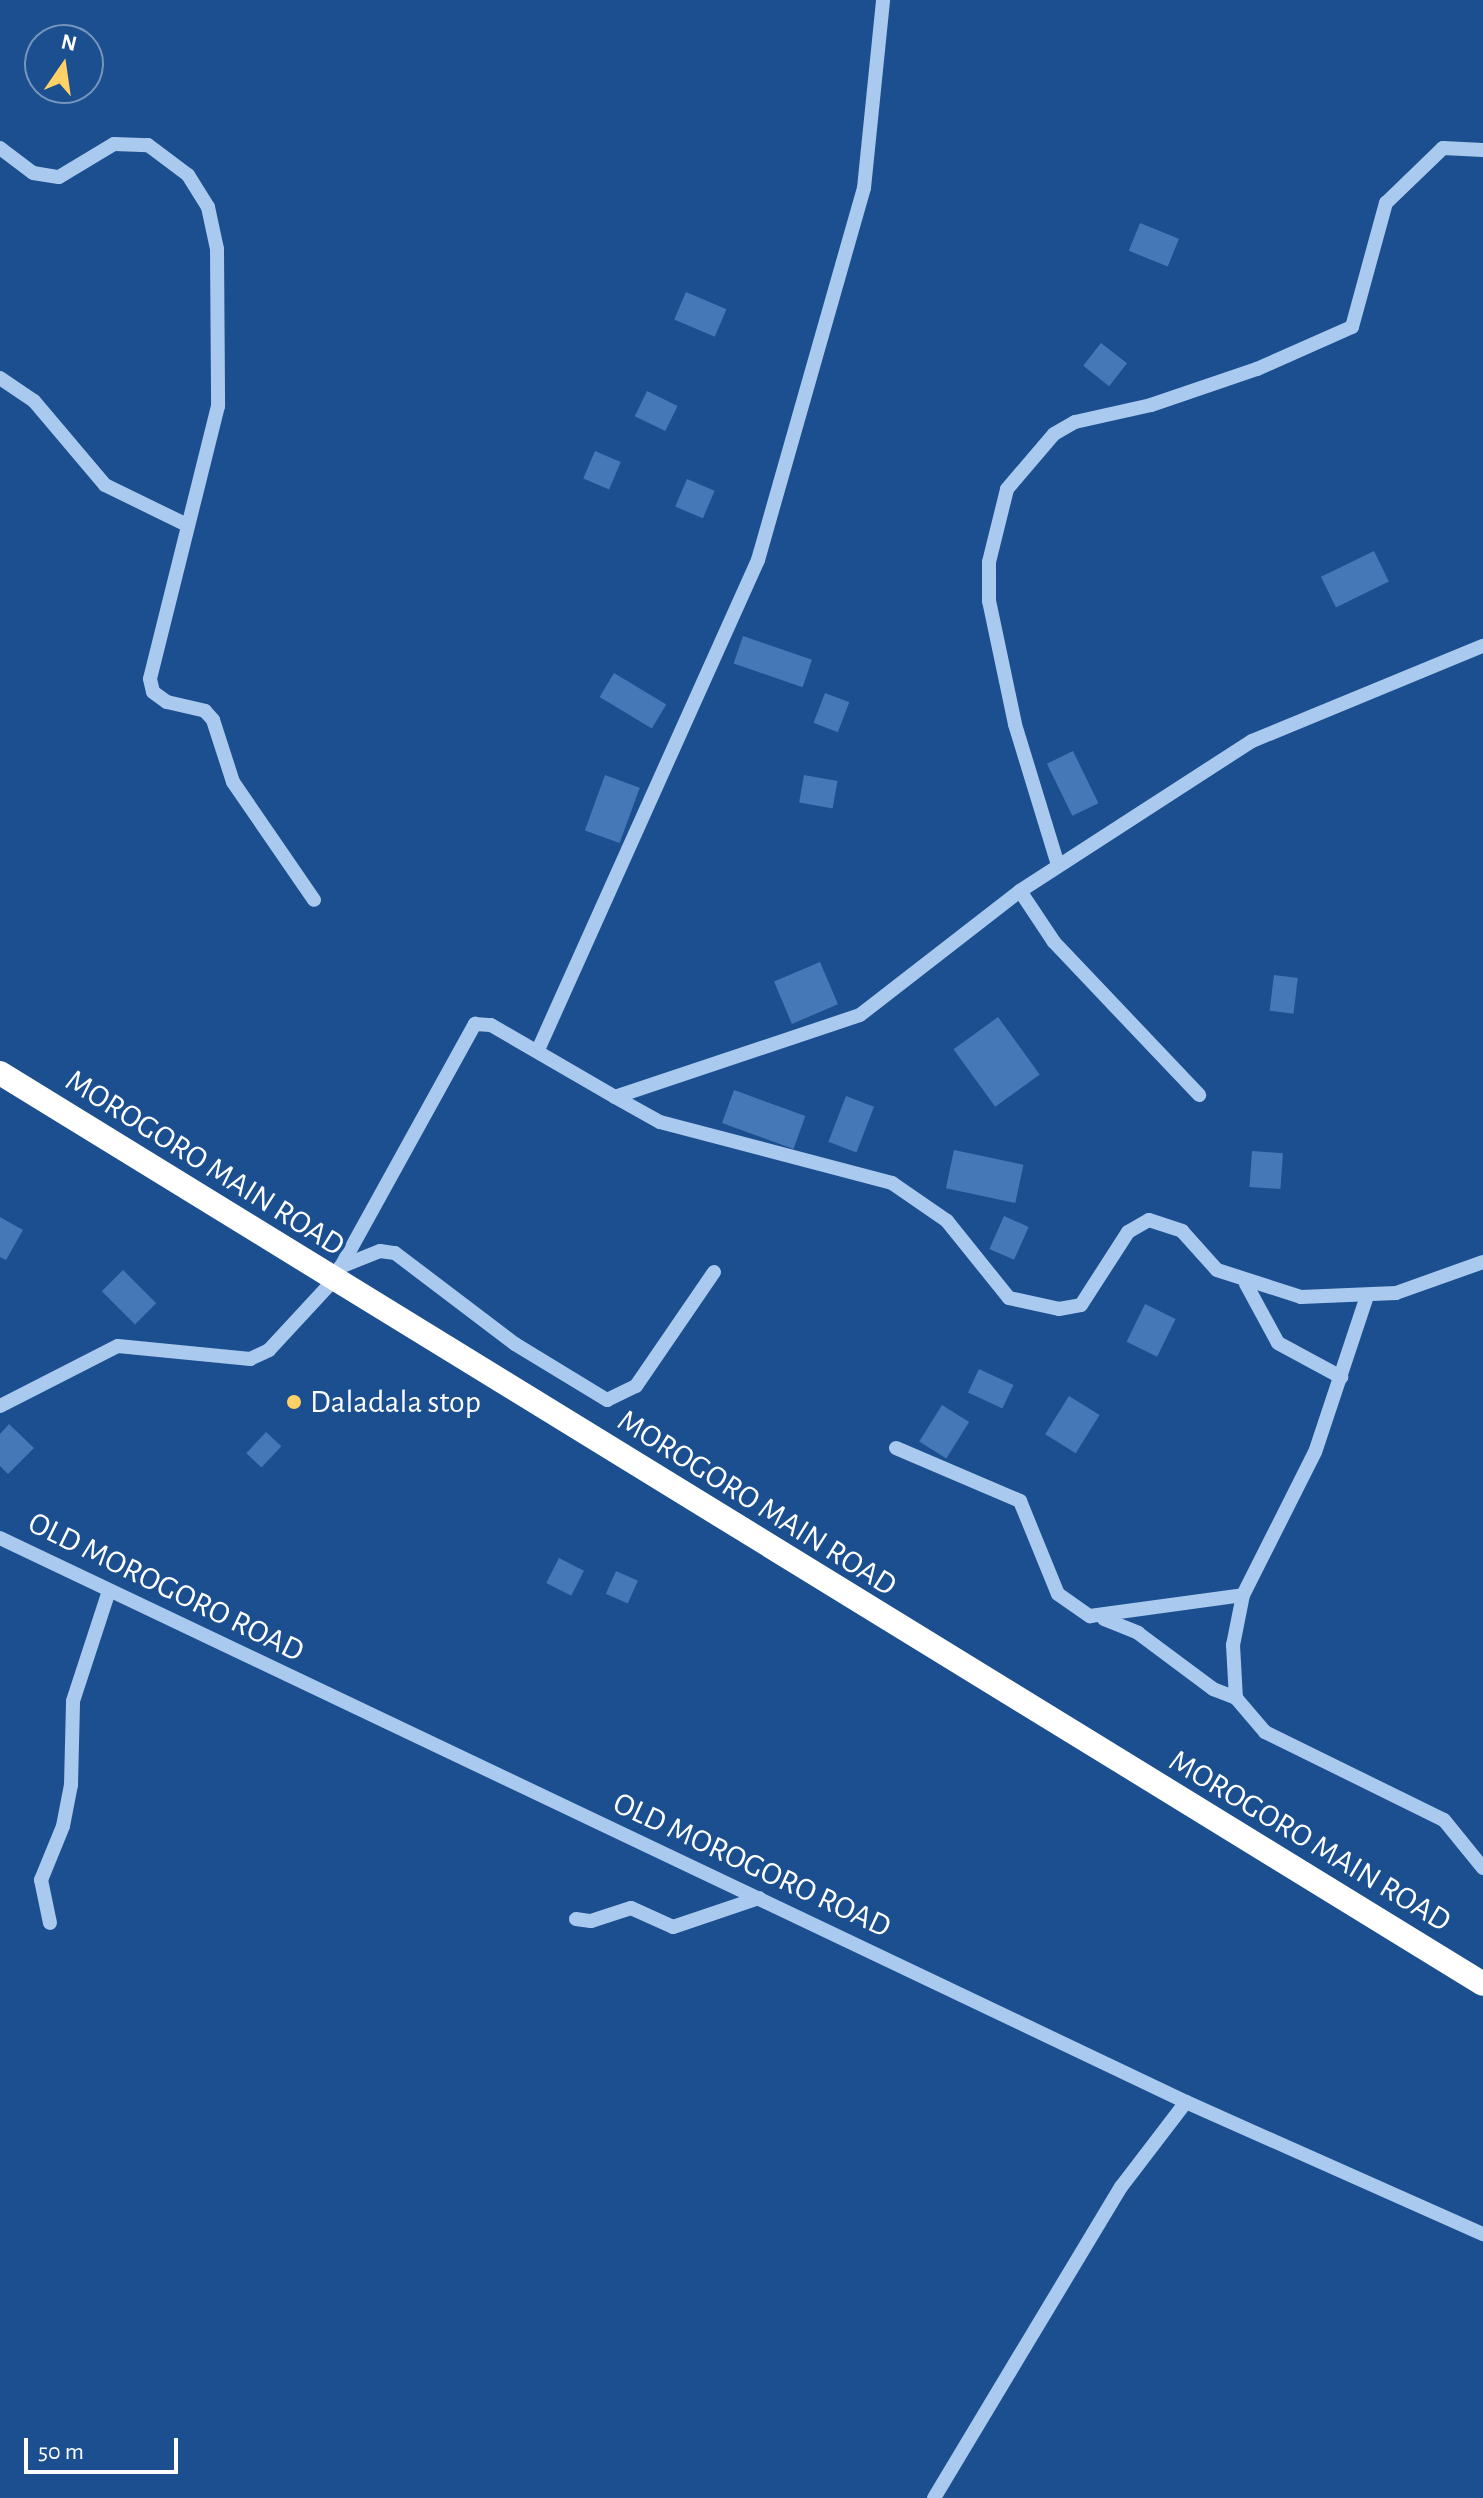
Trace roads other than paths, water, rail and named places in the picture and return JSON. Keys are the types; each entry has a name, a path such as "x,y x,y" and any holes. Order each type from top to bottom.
{"highway":[{"name":"MOROGORO MAIN ROAD","path":"0,1073 336,1274 1483,1984"}],"street":[{"path":"538,1050 758,560 864,188 883,0"},
{"path":"0,148 33,173 59,177 114,144 148,145 188,175 208,207 217,249 218,406 150,679 153,692 213,720 233,782 314,900"},
{"path":"1058,865 1015,724 989,601 989,562 1007,489 1054,434 1075,422 1196,389 1352,327 1386,203 1396,189 1443,148 1483,150"},
{"path":"0,378 34,401 105,485 187,525"},
{"path":"615,1097 860,1015 1020,891 1252,741 1483,646"},
{"path":"1020,891 1054,942 1199,1095"},
{"path":"0,1406 118,1346 250,1359 269,1350 336,1274 475,1024 491,1025 660,1122 892,1183 924,1199 1009,1298 1059,1309 1081,1305 1128,1232 1149,1220 1182,1231 1217,1270 1246,1284 1301,1297 1396,1293 1483,1262"},
{"path":"336,1274 380,1251 395,1253 538,1360 607,1400 636,1386 714,1272"},
{"path":"1246,1284 1278,1343 1341,1377"},
{"path":"1236,1698 1233,1645 1243,1595 1295,1497 1341,1377 1367,1296"},
{"path":"896,1448 1020,1501 1058,1594 1103,1619 1138,1633 1213,1689 1236,1698 1265,1732 1444,1820 1483,1868"},
{"name":"OLD MOROGORO ROAD","path":"0,1538 1186,2102 1483,2234"},
{"path":"50,1923 41,1880 63,1826 71,1785 73,1701 109,1591"},
{"path":"1103,1619 1243,1595"},
{"path":"576,1919 591,1921 631,1908 673,1927 759,1898"},
{"path":"934,2498 1121,2187 1186,2102"}],"place":[{"name":"Daladala stop","path":"294,1402"}]}
